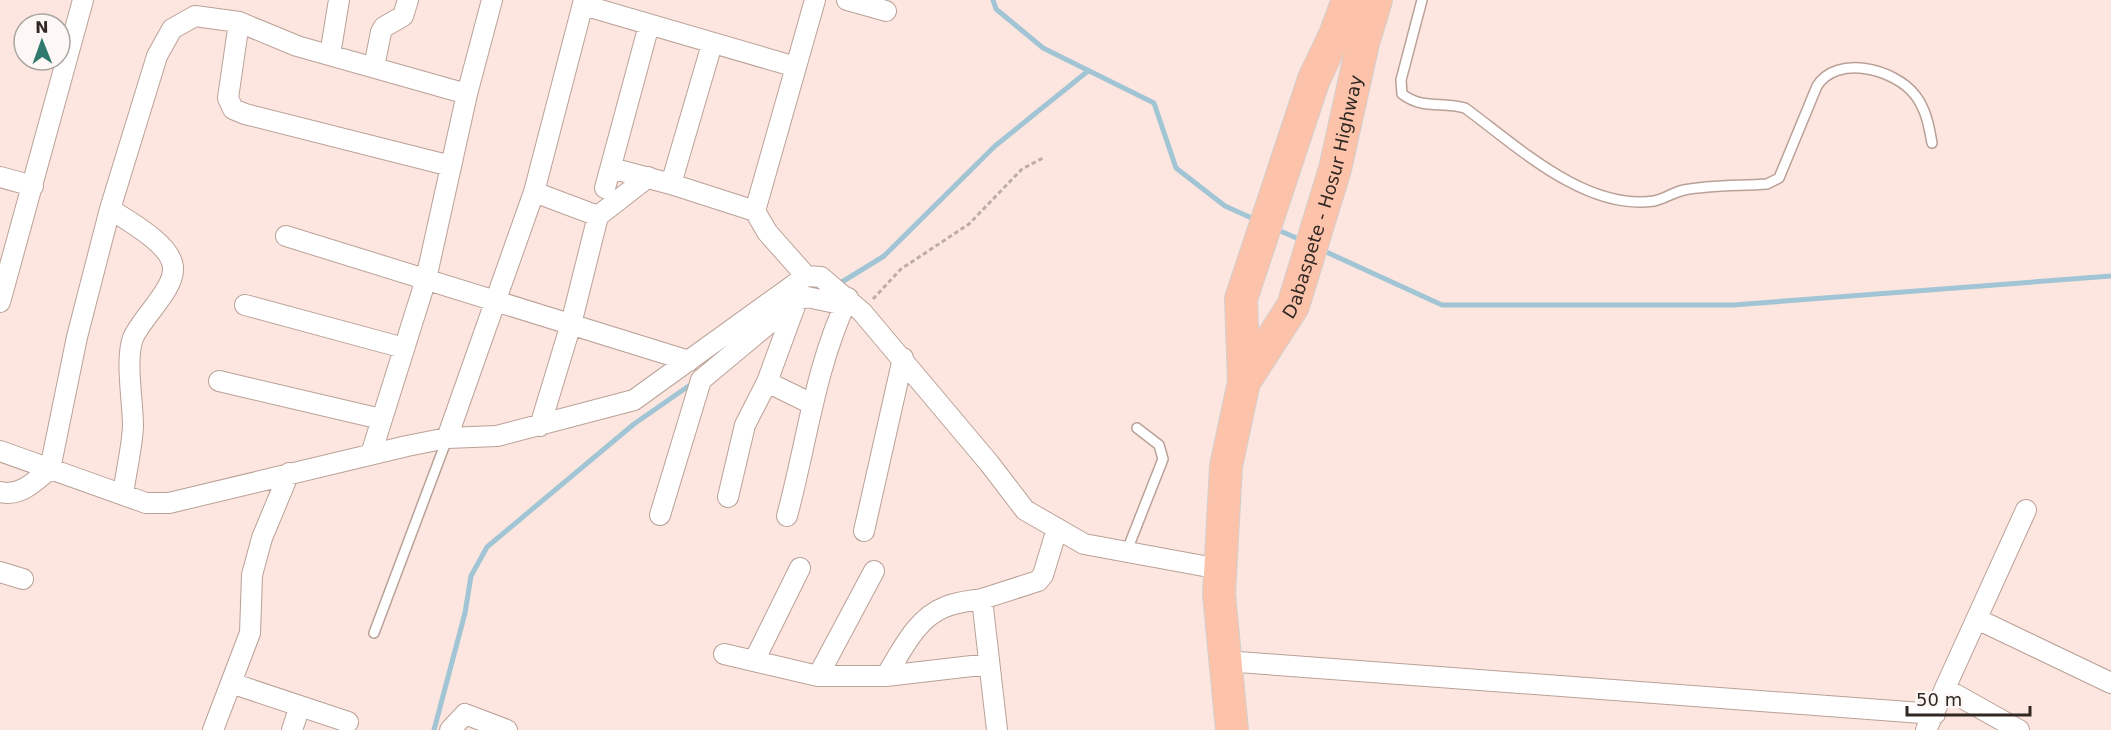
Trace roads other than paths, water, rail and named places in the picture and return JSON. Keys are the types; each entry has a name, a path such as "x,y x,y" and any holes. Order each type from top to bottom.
{"highway":[{"path":"1348,0 1349,39"},
{"name":"Dabaspete - Hosur Highway","path":"1232,730 1225,661 1220,569 1226,466 1244,382 1241,299 1257,245 1314,79 1349,39 1376,0"},
{"name":"Dabaspete - Hosur Highway","path":"1244,382 1293,306 1308,258 1335,169 1349,39"}],"street":[{"path":"0,302 6,255 33,186 83,0"},
{"path":"330,55 339,0"},
{"path":"374,68 381,32 384,27 403,16 408,0"},
{"path":"370,454 426,279 467,94 492,0"},
{"path":"755,211 815,0"},
{"path":"847,0 886,11"},
{"path":"447,438 534,192 583,2 712,44 796,67"},
{"path":"0,492 9,494 24,489 50,469 77,338 110,209 157,56 172,29 195,16 239,22 297,46 467,94"},
{"path":"239,22 228,99 233,109 245,114 451,166"},
{"path":"605,188 650,25"},
{"path":"670,184 712,44"},
{"path":"611,168 648,177 755,211 767,232 813,277 850,303 903,358 1025,510 1084,544 1220,569"},
{"path":"0,177 33,186"},
{"path":"540,426 571,324 597,216 648,177"},
{"path":"534,192 597,216"},
{"path":"110,209 156,241 166,252 173,265 172,278 133,338 131,361 133,428 123,494"},
{"path":"286,236 689,361"},
{"path":"0,451 146,503 169,503 370,454 447,438 497,436 634,400 813,277"},
{"path":"660,515 701,380 797,300 807,297 850,303"},
{"path":"728,497 745,425 767,382 797,300"},
{"path":"787,516 812,404 834,327 850,303"},
{"path":"245,305 404,348"},
{"path":"864,531 903,358"},
{"path":"219,381 381,419"},
{"path":"767,382 812,404"},
{"path":"213,730 250,633 250,590 254,566 289,473"},
{"path":"1225,661 1930,722 2026,510"},
{"path":"886,676 910,638 926,618 946,606 982,599 1038,581 1043,575 1057,529"},
{"path":"754,661 800,568"},
{"path":"818,676 874,570"},
{"path":"0,572 23,579"},
{"path":"982,599 997,730"},
{"path":"1977,619 2111,683"},
{"path":"724,654 818,676 886,676 989,664"},
{"path":"231,683 348,722"},
{"path":"1946,689 2013,729"},
{"path":"292,730 300,706"},
{"path":"450,730 465,714 507,730"}],"lane":[{"path":"1422,0 1401,80 1402,94 1414,103 1465,108 1565,180 1621,201 1654,201 1683,190 1767,184 1779,178 1817,86 1823,76 1832,70 1852,68 1876,71 1897,81 1914,93 1926,112 1932,143"},
{"path":"1126,553 1163,459 1159,446 1137,428"},
{"path":"374,633 447,438"}],"waterway":[{"path":"993,0 996,9 1043,48 1154,103 1176,168 1225,206 1256,220"},
{"path":"837,285 884,256 995,146 1088,71"},
{"path":"1276,229 1303,241"},
{"path":"1322,250 1442,305 1733,305 2111,276"},
{"path":"434,730 465,613 471,576 487,547 634,424 693,383"}]}
